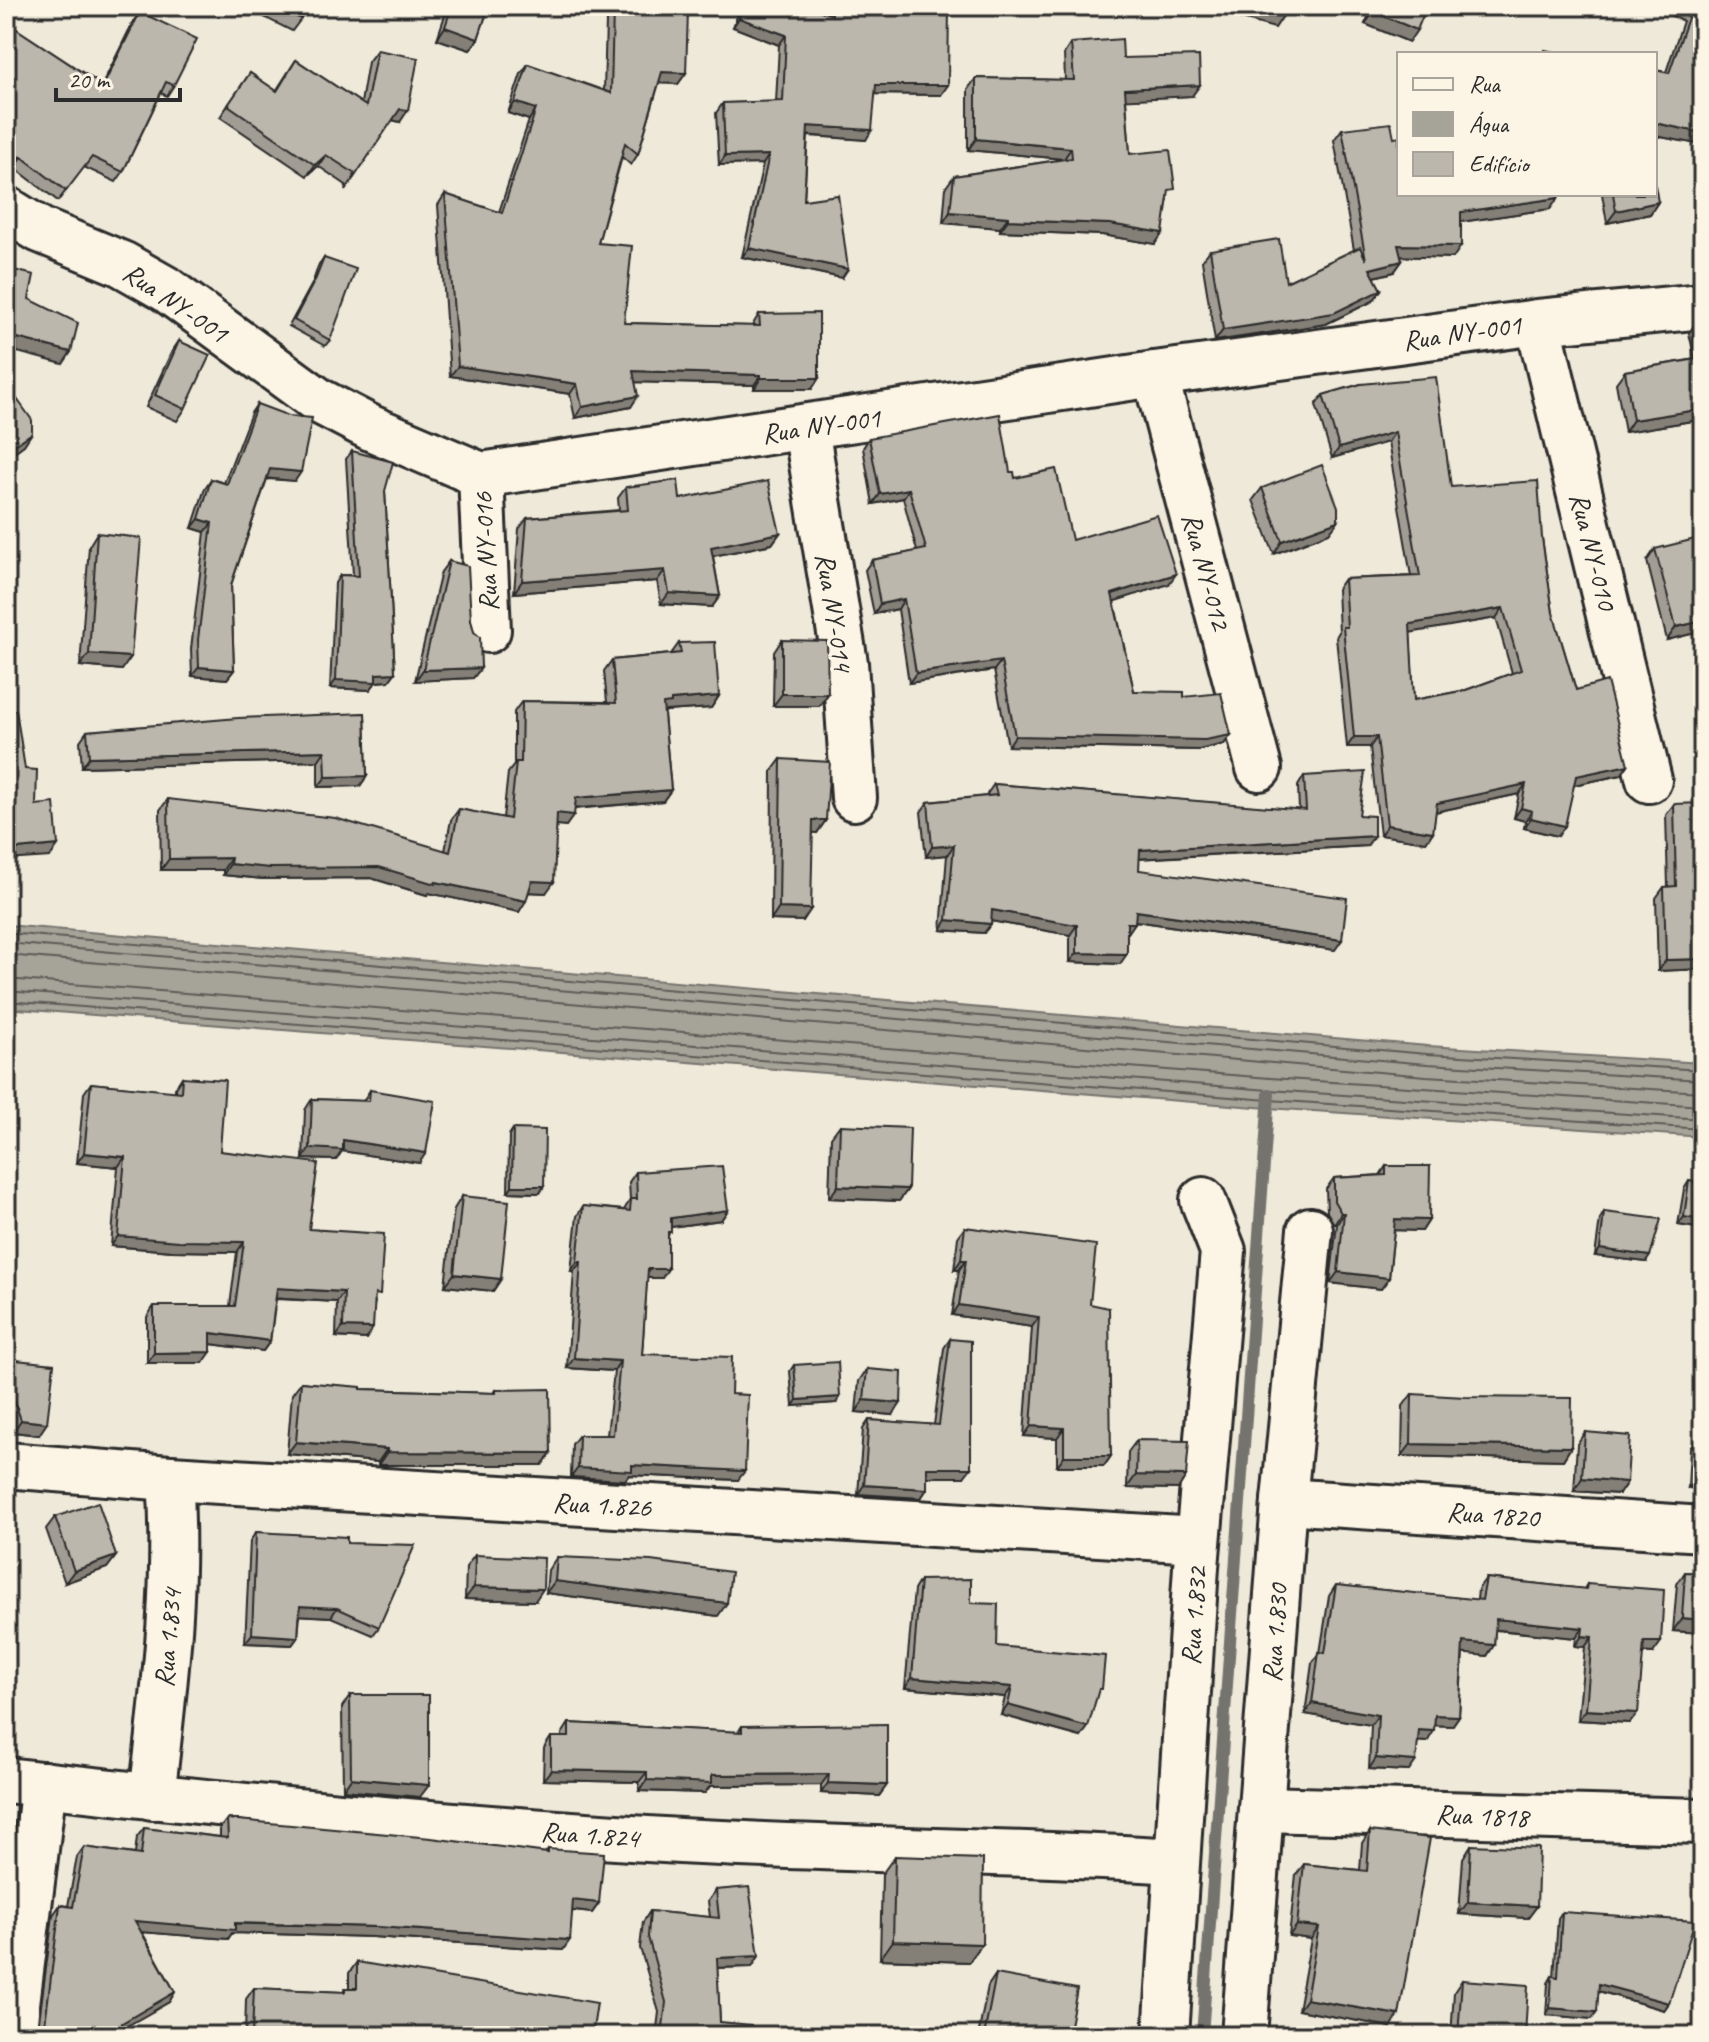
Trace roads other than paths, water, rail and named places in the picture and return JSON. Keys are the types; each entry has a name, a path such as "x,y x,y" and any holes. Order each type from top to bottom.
{"street":[{"name":"Rua NY-001","path":"6,209 40,230 122,264 166,289 319,401 371,428 481,475 1155,374 1538,322 1703,306"},
{"name":"Rua NY-010","path":"1538,322 1649,780"},
{"name":"Rua NY-012","path":"1155,374 1259,768"},
{"name":"Rua NY-014","path":"806,428 845,663 854,798"},
{"name":"Rua NY-016","path":"481,475 488,630"},
{"name":"Rua 1.832","path":"1166,2036 1198,1540 1223,1251 1203,1200"},
{"name":"Rua 1.830","path":"1244,2036 1284,1501 1310,1230"},
{"name":"Rua 1.826","path":"6,1465 170,1478 1198,1540"},
{"name":"Rua 1.834","path":"152,1797 168,1652 175,1537 170,1478"},
{"name":"Rua 1820","path":"1284,1501 1703,1529"},
{"name":"Rua 1.824","path":"25,1782 335,1815 681,1841 1023,1852 1176,1861"},
{"path":"13,2036 25,1782"},
{"name":"Rua 1818","path":"1261,1809 1703,1821"}],"water":[{"path":"6,925 1428,1046 1703,1063 1703,1137 1268,1108 6,1008"}],"waterway":[{"path":"1202,2036 1269,1094"}]}
